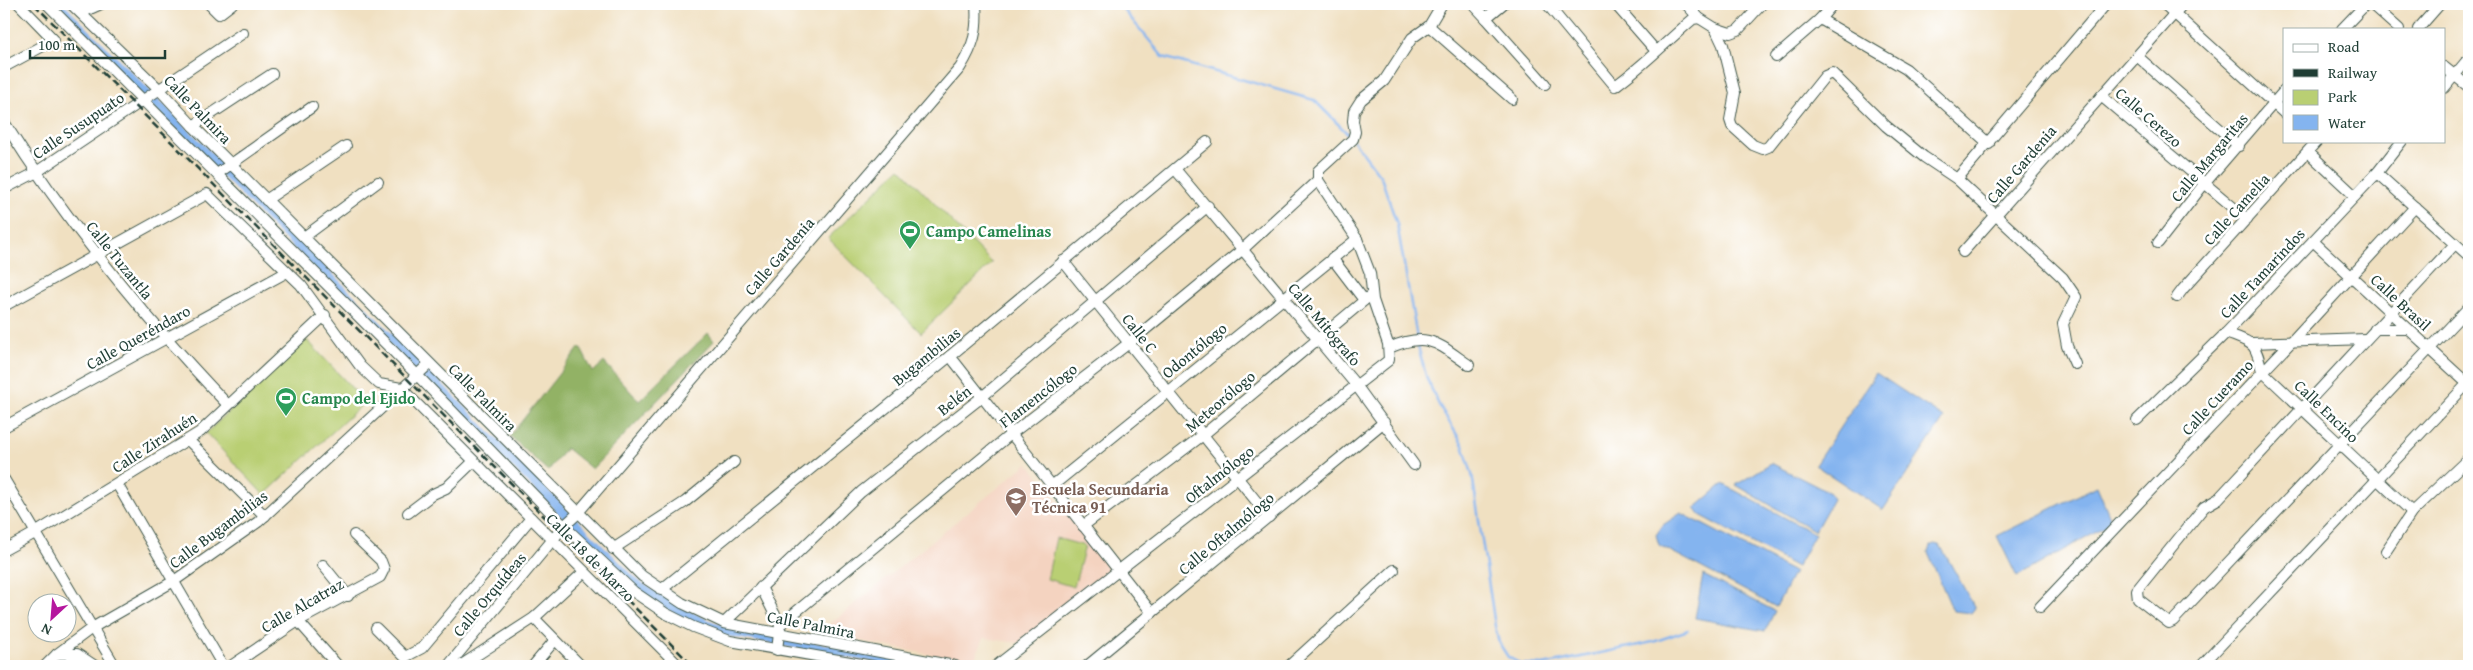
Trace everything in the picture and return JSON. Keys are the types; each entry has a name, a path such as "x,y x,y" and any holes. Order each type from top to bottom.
{"street":[{"path":"4,67 54,40 18,4"},
{"path":"47,4 150,94 218,174 565,525 634,592 665,613 693,627 730,641 778,639 872,666"},
{"name":"Calle Palmira","path":"71,4 81,13 150,94 193,126 577,514 642,576 661,590 705,616 778,639 955,666"},
{"path":"81,13 101,4"},
{"path":"208,4 219,14 232,4"},
{"name":"Calle Gardenia","path":"565,525 577,514 960,68 973,47 978,21 976,4"},
{"path":"1442,4 1429,26 1512,99"},
{"path":"1473,4 1545,84"},
{"path":"1486,18 1503,4"},
{"path":"1546,4 1615,86 1641,67 1656,51 1693,19 1699,18"},
{"path":"1615,4 1656,51"},
{"path":"1686,4 1699,18 1715,28 1730,33 1738,30 1762,4"},
{"path":"1776,57 1820,19 1832,4"},
{"path":"1957,179 2106,4"},
{"path":"2164,4 2283,112"},
{"name":"Calle Gardenia","path":"1963,252 2183,4"},
{"path":"2343,28 2366,4"},
{"path":"2370,4 2398,28"},
{"path":"2419,28 2440,4"},
{"path":"1820,19 1906,69 1988,144"},
{"name":"Flamencólogo","path":"778,639 1011,434 1129,344 1243,249 1318,180 1318,171 1353,139 1355,132 1352,121 1354,111 1360,100 1384,81 1412,38 1429,26"},
{"path":"1715,28 1723,45 1735,92 1730,120 1732,126 1753,145 1763,149 1768,147 1826,76 1832,72 1886,126 1924,157 1957,179 2063,278 2076,297 2063,324 2067,346 2075,364"},
{"name":"Calle Susupuato","path":"4,189 35,172 243,33"},
{"path":"2137,56 2239,146"},
{"path":"2446,85 2469,58"},
{"path":"2446,69 2469,87"},
{"path":"193,126 272,74"},
{"name":"Calle Margaritas","path":"2158,243 2204,184 2239,146 2283,92"},
{"name":"Calle Cerezo","path":"2101,96 2246,219"},
{"path":"218,174 312,107"},
{"name":"Calle Tuzantla","path":"4,122 35,172 95,255 166,339 228,405"},
{"name":"Bugambilias","path":"661,590 950,356 1207,142"},
{"name":"Calle Camelia","path":"2177,297 2316,142"},
{"name":"Calle Tamarindos","path":"2137,420 2226,333 2377,173 2401,142"},
{"path":"266,200 346,146"},
{"path":"2308,152 2355,196"},
{"name":"Calle Mitógrafo","path":"1175,169 1208,206 1356,385 1414,465"},
{"path":"2377,173 2469,256"},
{"path":"1318,180 1357,239 1370,273 1368,297"},
{"path":"304,237 378,182"},
{"path":"4,306 207,194 312,297 360,366 379,384 401,388 531,518"},
{"name":"Belén","path":"724,623 860,492 982,397 1208,206"},
{"name":"Calle Cueramo","path":"2040,607 2292,341 2415,207"},
{"name":"Odontólogo","path":"1052,486 1357,239"},
{"name":"Calle Brasil","path":"2313,241 2469,384"},
{"path":"2455,244 2218,499 2204,507 2137,590 2138,599 2169,623 2173,621 2341,445 2469,307"},
{"path":"299,255 311,246"},
{"path":"1332,258 1368,297 1389,348 1417,340 1433,341 1469,365"},
{"name":"Calle C","path":"1063,261 1269,517"},
{"name":"Calle Queréndaro","path":"4,427 287,272"},
{"name":"Meteorólogo","path":"1084,526 1203,435 1368,297"},
{"name":"Calle Zirahuén","path":"4,550 118,484 200,432 325,316"},
{"path":"2376,329 2408,329"},
{"path":"2226,333 2252,343 2366,339"},
{"name":"Calle Encino","path":"2252,343 2262,371 2412,512"},
{"name":"Oftalmólogo","path":"996,666 1119,572 1356,385 1384,366 1389,360 1389,348"},
{"path":"950,356 1152,613"},
{"name":"Calle Bugambilias","path":"42,665 92,628 174,581 265,516 401,388 429,365"},
{"path":"2202,666 2469,384"},
{"name":"Calle Oftalmólogo","path":"1087,666 1384,422"},
{"path":"188,440 265,516"},
{"path":"2386,551 2412,512 2469,458"},
{"path":"408,513 433,494 446,488 473,462"},
{"path":"613,549 684,502 734,462"},
{"path":"4,478 115,666"},
{"path":"118,484 222,666"},
{"name":"Calle 18 de Marzo","path":"376,628 405,657 422,648 531,518 679,666"},
{"name":"Calle Orquídeas","path":"448,666 565,525"},
{"name":"Calle Alcatraz","path":"231,666 298,621 348,596 380,576 384,569 381,562 354,536"},
{"path":"323,565 348,596"},
{"path":"1289,666 1394,570"},
{"path":"460,666 534,618 584,572"},
{"path":"761,587 778,639"},
{"path":"534,618 581,666"},
{"path":"298,621 338,666"},
{"path":"533,666 555,640"},
{"path":"57,654 77,654 95,666"}],"shaded area":[{"name":"Escuela Secundaria Técnica 91","path":"1028,463 1111,570 1018,643 984,638 973,663 819,633"}],"green space":[{"name":"Campo Camelinas","path":"900,168 992,263 921,333 828,238"},
{"path":"708,333 714,341 592,469 566,448 548,471 510,436 580,347 593,372 604,362 639,401"},
{"name":"Campo del Ejido","path":"307,340 365,402 264,495 206,433"},
{"path":"1056,538 1085,546 1074,587 1047,579"}],"water":[{"path":"1876,373 1944,418 1883,510 1815,465"},
{"path":"1771,463 1830,493 1833,499 1815,531 1736,485"},
{"path":"1723,484 1815,534 1797,567 1700,515 1695,508"},
{"path":"2097,486 2112,522 2017,577 1997,536"},
{"path":"1681,513 1794,572 1776,607 1659,545 1656,535 1663,525"},
{"path":"1934,544 1940,545 1975,608 1971,613 1953,611 1928,553 1930,546"},
{"path":"1703,575 1775,611 1765,631 1695,618"}],"waterway":[{"path":"57,4 635,584 679,611 726,631 920,666"},
{"path":"1119,4 1163,57 1314,100 1351,137"},
{"path":"1354,141 1381,177 1397,224 1417,338"},
{"path":"1417,343 1427,379 1439,405 1463,445 1472,474 1495,626 1499,643 1508,657 1521,664 1543,665 1653,642 1688,630"}],"railway":[{"path":"34,4 693,666"}],"place":[{"name":"Campo Camelinas","path":"910,250"},
{"name":"Campo del Ejido","path":"286,417"},
{"name":"Escuela Secundaria Técnica 91","path":"1016,517"}]}
